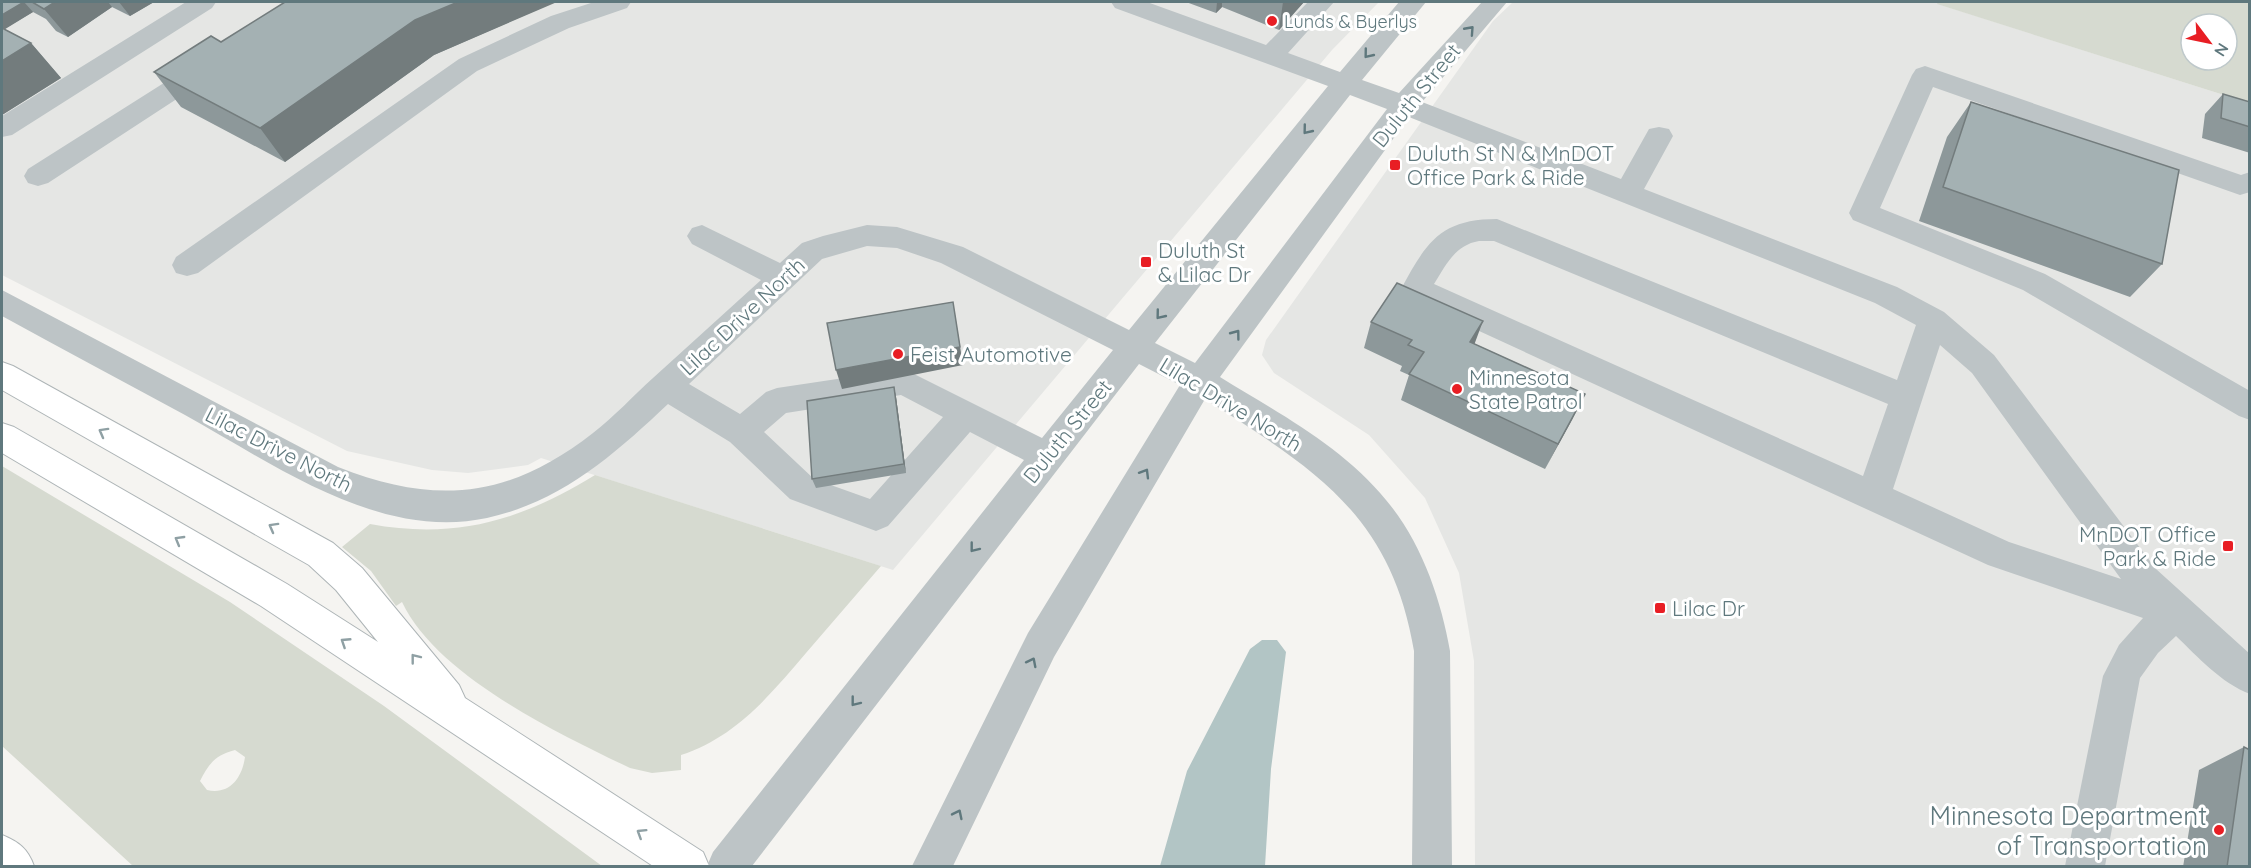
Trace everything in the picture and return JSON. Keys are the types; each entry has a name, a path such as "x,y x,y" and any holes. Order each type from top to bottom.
{"highway":[{"path":"2,375 321,554 349,579 464,720"},
{"path":"2,437 273,595 689,867"},
{"path":"2,855 14,867"}],"street":[{"path":"2,128 203,2"},
{"path":"187,265 468,65 560,22 618,2"},
{"path":"1124,2 1404,105 1886,295 1933,320 1983,364 2143,580 2250,677"},
{"path":"1270,57 1322,2"},
{"name":"Duluth Street","path":"727,867 1047,456 1344,84 1401,14 1414,2"},
{"name":"Duluth Street","path":"932,867 1041,645 1200,381 1404,105 1495,2"},
{"path":"38,176 227,55"},
{"path":"2250,182 2240,184 1925,75 1863,213 2034,282 2250,407"},
{"path":"1628,194 1659,136"},
{"path":"1907,398 1497,230 1471,228 1450,237 1416,289 2000,554 2178,614"},
{"name":"Lilac Drive North","path":"2,302 336,482 411,504 468,506 511,495 573,467 606,442 782,277 813,251 841,240 869,233 892,235 952,255 1200,381 1297,441 1329,466 1374,510 1403,557 1426,616 1432,651 1432,867"},
{"path":"702,236 782,277"},
{"path":"1873,497 1933,320"},
{"path":"742,432 777,400 904,382 1047,456"},
{"path":"665,386 742,432 802,489 876,516 966,414"},
{"path":"2085,867 2122,676 2132,656 2151,632 2178,614"}],"shaded area":[{"path":"2,2 1379,2 1332,50 893,570 541,458 528,465 468,473 432,470 347,451 2,275"},
{"path":"1513,2 1938,2 1938,4 2249,103 2249,866 1475,866 1474,661 1459,573 1425,498 1369,435 1274,373 1262,355 1266,340 1493,21"},
{"path":"1938,2 2249,2 2249,103 1937,4"},
{"path":"2,466 230,602 384,706 602,866 133,866 2,746","holes":["235,750 245,757 238,778 228,787 222,790 207,790 200,781 210,765 223,754"]},
{"path":"595,475 881,566 751,713 719,737 681,755 681,770 652,773 630,768 569,738 502,700 442,654 419,629 402,602 396,606 371,571 342,547 370,524 431,529 487,522 541,504"},
{"path":"1262,640 1277,640 1286,652 1271,769 1265,866 1160,866 1187,771 1250,649"}],"building":[{"path":"2,2 24,2 2,15"},
{"path":"32,2 55,2 44,9"},
{"path":"285,2 458,2 415,20 260,128 154,72 211,36 221,42"},
{"path":"2,28 31,43 2,61"},
{"path":"2223,94 2250,102 2250,127 2221,118"},
{"path":"1971,102 2179,170 2162,264 1943,187"},
{"path":"1397,283 1483,321 1470,342 1585,394 1558,444 1409,374 1424,352 1408,345 1412,340 1371,322"},
{"path":"953,302 960,347 836,370 827,323"},
{"name":"Feist Automotive","path":"894,387 904,464 812,479 807,401"},
{"path":"2244,747 2250,750 2250,867 2227,867"}],"place":[{"name":"Lunds & Byerlys","path":"1272,21"},
{"name":"Duluth St N & MnDOT Office Park & Ride","path":"1395,165"},
{"name":"Duluth St & Lilac Dr","path":"1146,262"},
{"name":"Feist Automotive","path":"898,354"},
{"name":"Minnesota State Patrol","path":"1457,389"},
{"name":"MnDOT Office Park & Ride","path":"2228,546"},
{"name":"Lilac Dr","path":"1660,608"},
{"name":"Minnesota Department of Transportation","path":"2219,830"}]}
